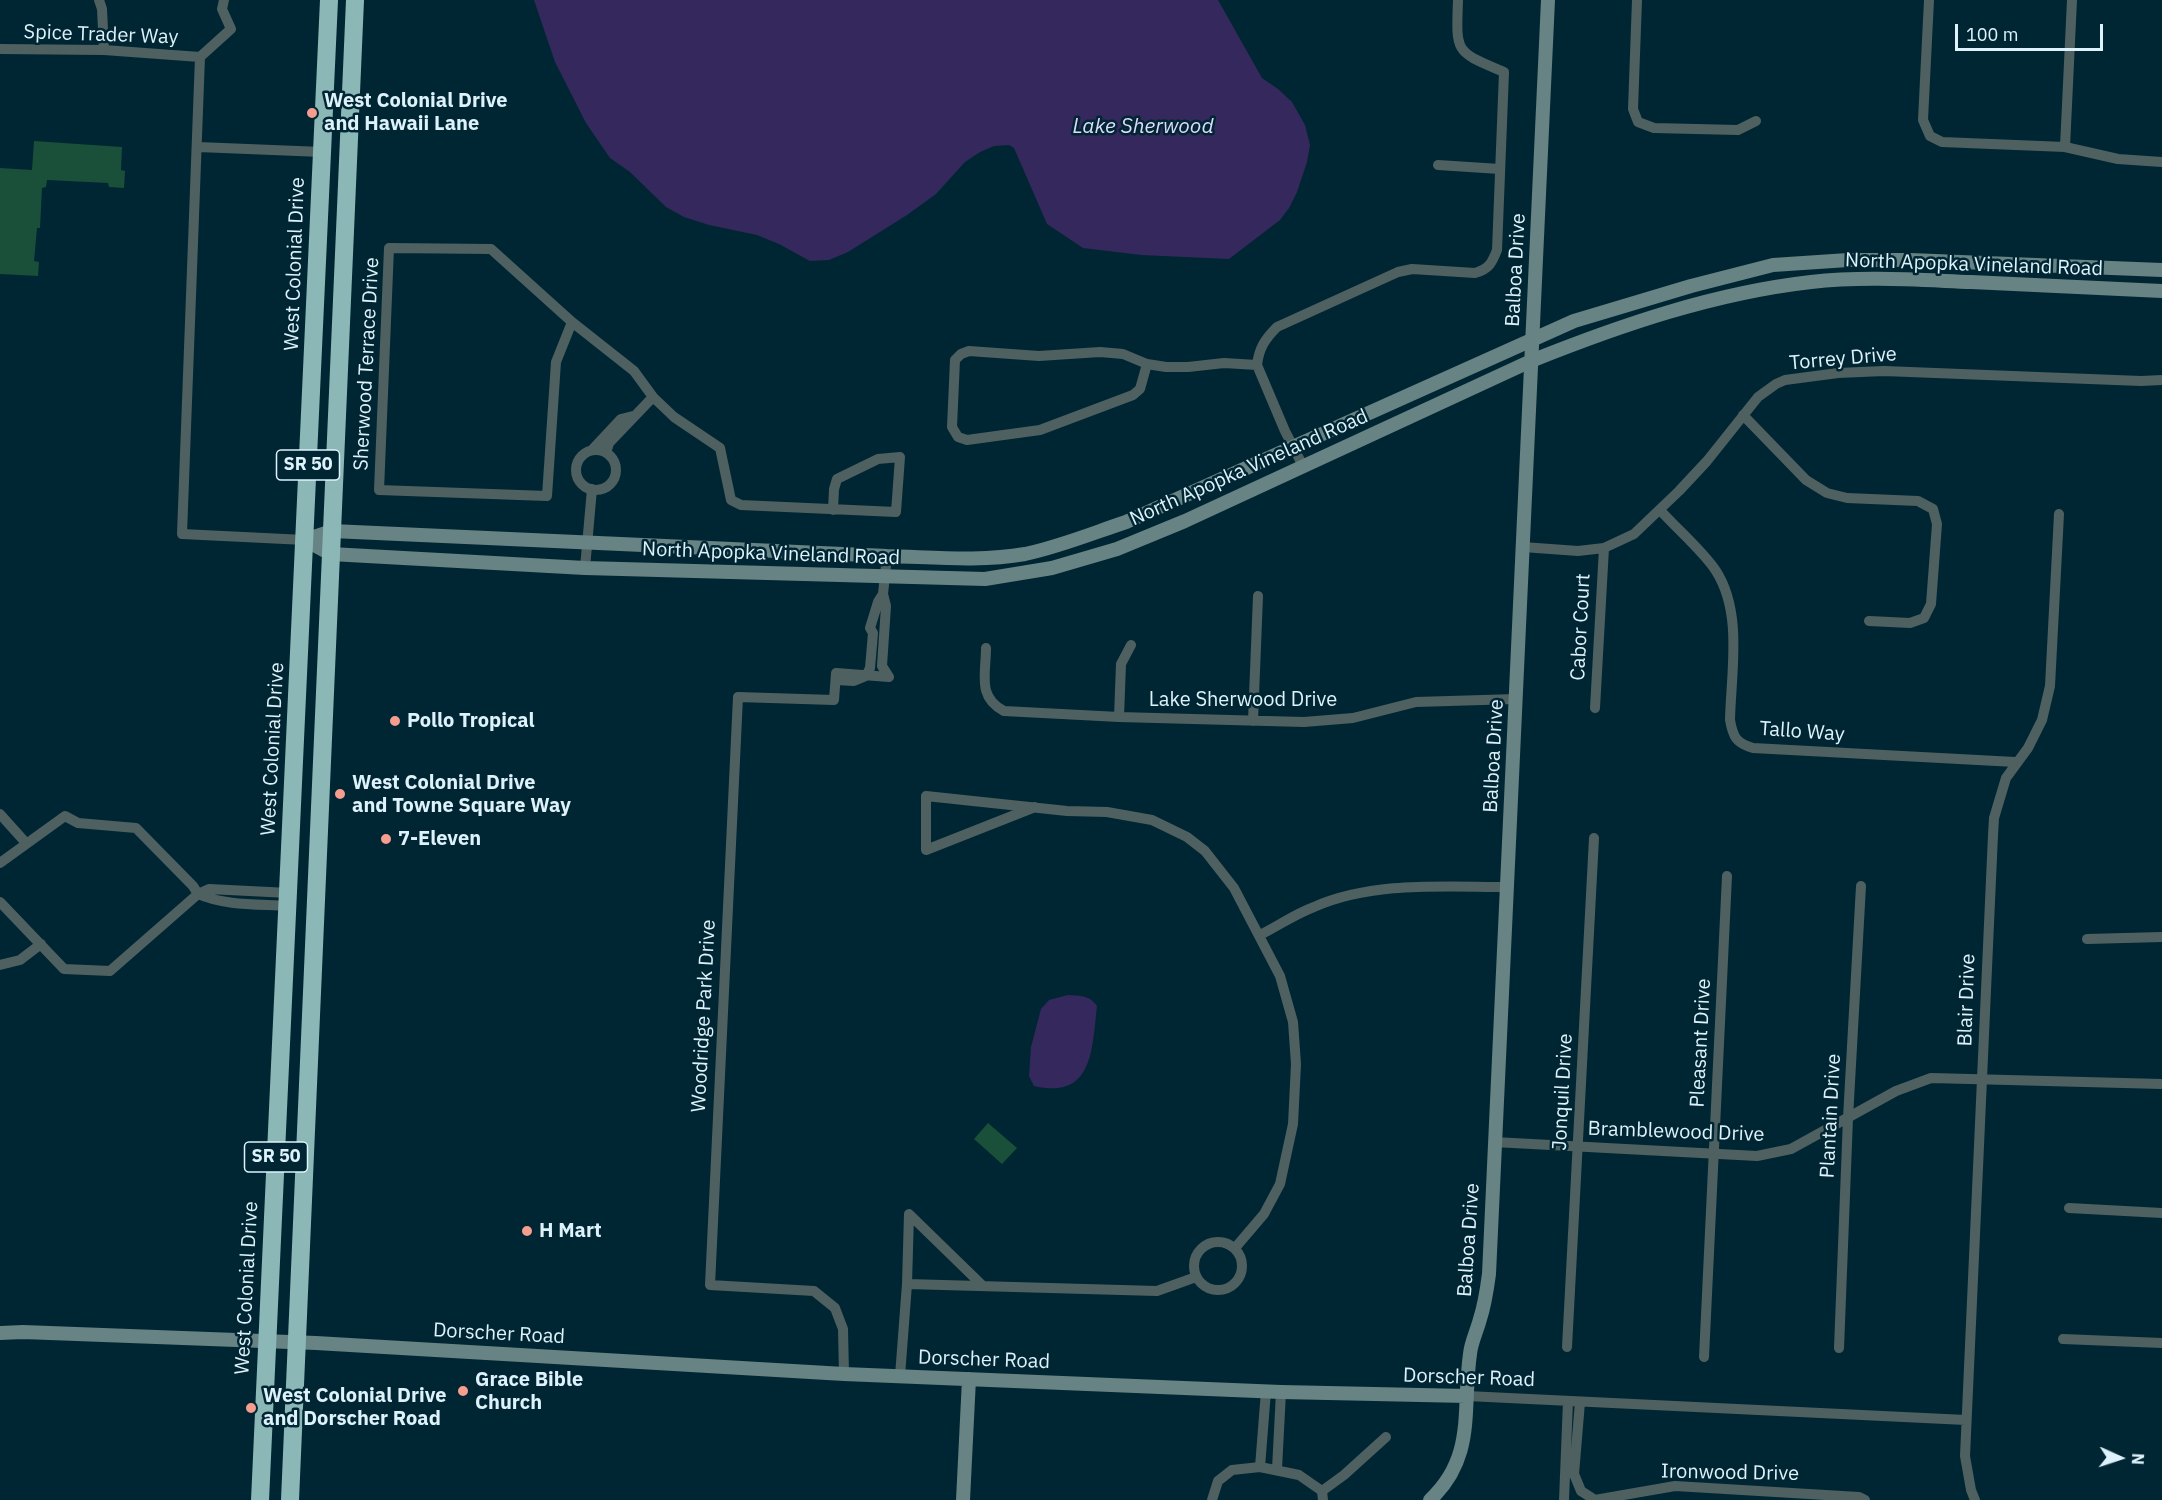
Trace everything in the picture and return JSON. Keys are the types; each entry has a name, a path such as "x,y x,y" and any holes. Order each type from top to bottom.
{"highway":[{"name":"West Colonial Drive","path":"260,1500 329,0"},
{"name":"SR 50","path":"290,1500 355,0"},
{"path":"322,152 337,180 345,216"},
{"path":"293,814 299,873 307,890 316,898"},
{"path":"289,899 299,906 302,916 311,984"}],"street":[{"path":"99,0 102,9 104,50"},
{"path":"224,0 222,9 231,29 200,57 182,534 305,540 332,531"},
{"path":"1303,466 1257,365 1258,354 1264,341 1277,327 1398,272 1412,269 1475,273 1491,264 1497,250 1504,72 1469,57 1459,47 1456,33 1458,0"},
{"name":"Balboa Drive","path":"1430,1500 1448,1481 1455,1468 1464,1433 1470,1353 1486,1296 1489,1274 1548,0"},
{"path":"1637,0 1633,109 1638,122 1654,128 1738,130 1756,122"},
{"path":"1929,0 1923,120 1930,136 1942,142 2065,147 2118,159 2162,162"},
{"path":"2065,147 2072,0"},
{"name":"Spice Trader Way","path":"0,50 104,50 200,57"},
{"path":"198,147 322,152"},
{"path":"1438,165 1500,169"},
{"name":"Sherwood Terrace Drive","path":"572,322 556,362 547,496 379,490 389,248 491,249 572,322 634,371 653,397 674,417 720,448 731,500 741,505 833,510 896,512 900,457 878,459 837,479 833,510"},
{"name":"North Apopka Vineland Road","path":"332,531 887,556 978,558 1024,554 1126,522 1574,321 1773,265 1848,260 1910,260 2162,270"},
{"name":"North Apopka Vineland Road","path":"330,554 585,568 985,579 1052,568 1117,549 1185,521 1532,361 1586,339 1734,294 1812,282 1889,279 2162,291"},
{"path":"1147,364 1140,389 1133,395 1040,430 967,440 958,437 952,427 955,360 961,354 969,351 1039,356 1100,352 1123,354 1147,364 1188,367 1224,363 1257,365"},
{"name":"Torrey Drive","path":"1523,547 1578,551 1604,548 1634,534 1707,461 1758,397 1785,380 1838,373 1884,371 2162,380"},
{"path":"606,453 609,443 653,397"},
{"path":"1743,415 1806,480 1827,493 1847,498 1918,501 1933,509 1937,524 1931,604 1924,618 1910,624 1869,621"},
{"path":"592,450 606,453 615,464 614,477 605,487 592,489 581,483 576,470 581,457 592,450 621,419 633,416"},
{"path":"585,568 592,489"},
{"name":"Tallo Way","path":"1660,510 1715,569 1727,590 1733,614 1730,720 1733,734 1742,745 1753,748 2015,762"},
{"name":"Blair Drive","path":"1976,1500 1971,1490 1965,1455 1994,827 2006,777 2015,762 2028,748 2042,720 2050,687 2059,514"},
{"path":"305,540 330,554"},
{"name":"Cabor Court","path":"1594,708 1604,548"},
{"name":"Woodridge Park Drive","path":"844,1374 843,1329 835,1308 814,1291 710,1285 738,697 834,700 836,677 854,681 866,676 889,677 882,666 886,606 883,594 887,556"},
{"name":"Woodridge Park Drive","path":"866,676 870,668 873,633 870,628 878,602 883,594"},
{"path":"1253,721 1258,596"},
{"path":"1119,717 1121,664 1131,645"},
{"name":"Lake Sherwood Drive","path":"986,648 985,694 993,706 1004,711 1304,722 1353,718 1416,702 1516,699"},
{"path":"1035,807 926,850 926,796 1035,807 1067,811 1107,812 1152,820 1187,837 1205,851 1234,888 1280,976 1293,1022 1296,1064 1293,1124 1280,1184 1264,1214 1235,1248"},
{"path":"0,814 26,843"},
{"path":"0,863 65,816 78,823 136,828 198,894"},
{"name":"Jonquil Drive","path":"1567,1347 1594,838"},
{"name":"Pleasant Drive","path":"1704,1357 1727,876"},
{"name":"Plantain Drive","path":"1839,1348 1848,1119 1861,886"},
{"path":"1260,935 1314,906 1352,895 1407,887 1507,887"},
{"path":"0,902 64,969 110,971 198,894 209,889 289,899"},
{"path":"2087,939 2162,937"},
{"path":"0,965 20,960 41,944"},
{"name":"Bramblewood Drive","path":"1494,1142 1757,1156 1791,1149 1896,1091 1931,1078 2162,1084"},
{"path":"2069,1208 2162,1213"},
{"path":"900,1376 907,1284 909,1214 983,1286"},
{"path":"1220,1242 1228,1243 1235,1248 1242,1262 1242,1270 1234,1285 1224,1290 1215,1290 1202,1284 1196,1277 1194,1268 1195,1259 1205,1245 1220,1242"},
{"path":"907,1284 1157,1291 1196,1277"},
{"name":"Dorscher Road","path":"0,1333 297,1342 844,1374 1281,1392 1467,1396 1966,1420"},
{"path":"2063,1339 2162,1343"},
{"path":"963,1500 969,1379"},
{"path":"1260,1467 1266,1391"},
{"path":"1277,1469 1281,1392"},
{"path":"1564,1500 1568,1401"},
{"path":"1580,1401 1574,1474 1581,1491 1595,1500"},
{"path":"1212,1500 1218,1481 1232,1470 1260,1467 1299,1475 1322,1496 1386,1437"},
{"path":"964,1476 973,1500"},
{"name":"Ironwood Drive","path":"1595,1500 1675,1486 1784,1496 1859,1497 1865,1500"}],"green space":[{"path":"34,141 122,147 121,170 125,171 124,188 109,187 108,183 47,180 46,187 42,188 40,228 37,228 34,261 39,262 38,276 0,274 0,168 32,170"},
{"path":"988,1123 1017,1148 1002,1164 974,1139"}],"water":[{"name":"Lake Sherwood","path":"534,0 1218,0 1262,78 1292,102 1305,125 1310,145 1307,162 1297,192 1280,220 1229,259 1141,255 1083,248 1047,224 1014,148 1009,145 994,146 980,152 965,162 936,194 848,252 829,260 810,261 757,235 684,217 666,207 630,172 610,158 586,123 555,62"},
{"path":"1068,995 1088,998 1097,1006 1091,1053 1086,1067 1079,1078 1068,1085 1054,1088 1034,1086 1029,1076 1031,1047 1041,1009 1049,1000"}],"place":[{"name":"West Colonial Drive and Hawaii Lane","path":"312,113"},
{"name":"Pollo Tropical","path":"395,721"},
{"name":"West Colonial Drive and Towne Square Way","path":"340,794"},
{"name":"7-Eleven","path":"386,839"},
{"name":"H Mart","path":"527,1231"},
{"name":"Grace Bible Church","path":"463,1391"},
{"name":"West Colonial Drive and Dorscher Road","path":"251,1408"}]}
